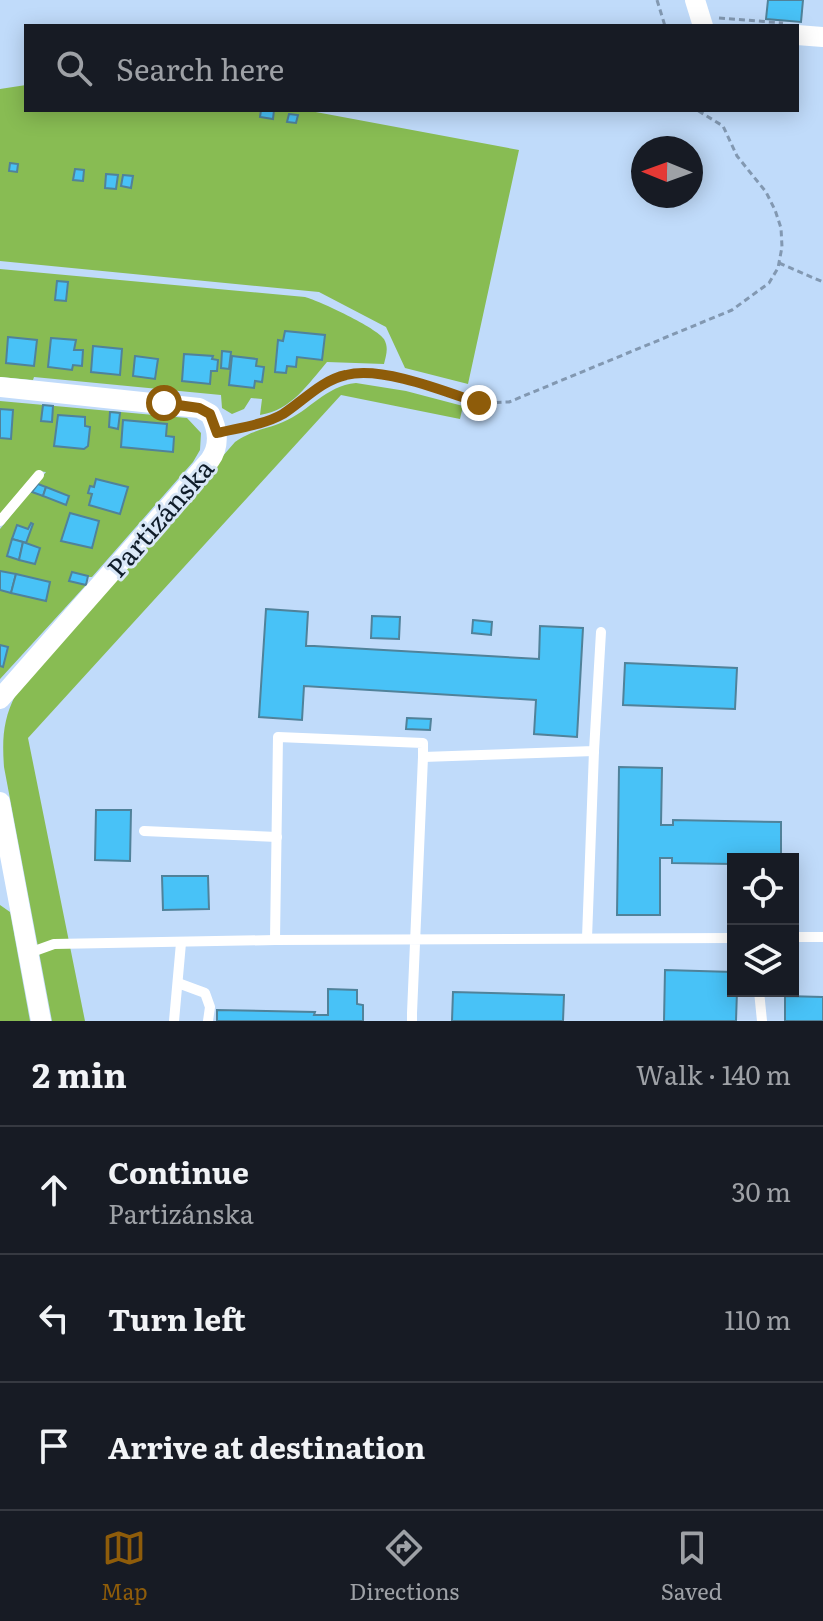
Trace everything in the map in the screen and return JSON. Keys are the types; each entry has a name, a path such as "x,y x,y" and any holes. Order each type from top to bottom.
{"street":[{"path":"695,0 708,20"},
{"path":"799,31 823,37"},
{"name":"Partizánska","path":"0,387 199,408 210,414 217,433 215,454 0,699"},
{"path":"0,802 9,897 29,953 41,1021"}],"lane":[{"path":"0,521 39,475"},
{"path":"587,938 601,632"},
{"path":"275,940 278,737 423,743 412,1021"},
{"path":"423,757 594,751"},
{"path":"144,831 277,837"},
{"path":"799,937 823,937"},
{"path":"29,953 54,944 727,938"},
{"path":"174,1021 181,943"},
{"path":"178,983 205,993 210,1007 208,1021"},
{"path":"760,997 762,1021"}],"path":[{"path":"657,0 664,24"},
{"path":"708,20 756,24"},
{"path":"217,433 279,416 329,380 348,374 426,384 479,403 494,405 509,402 732,310 769,283 779,263 781,228 766,192 745,167 723,126 700,112"},
{"path":"779,263 823,282"}],"green space":[{"path":"24,85 24,112 316,112 519,150 468,384 405,368 386,327 319,292 0,261 0,89"},
{"path":"0,269 305,297 348,315 379,334 386,345 386,358 384,364 327,362 290,402 260,415 262,399 251,398 244,409 232,414 222,408 221,395 34,377 33,380 0,377"},
{"path":"356,383 406,391 463,406 460,419 341,395 28,738 85,1021 52,1021 4,767 4,729 16,694 235,442 293,417 335,389"},
{"path":"0,401 187,418 201,433 200,450 193,462 0,679 0,529 46,472 37,471 0,514"},
{"path":"0,905 10,912 30,1021 0,1021"}],"building":[{"path":"768,0 803,0 801,22 766,19"},
{"path":"261,112 274,112 273,119 260,117"},
{"path":"289,114 298,115 296,123 287,122"},
{"path":"10,163 18,164 17,172 9,171"},
{"path":"75,169 84,170 83,181 73,180"},
{"path":"106,174 118,175 116,189 105,188"},
{"path":"123,175 133,176 131,188 121,186"},
{"path":"57,281 68,282 66,301 55,300"},
{"path":"285,331 325,335 322,360 297,357 296,367 287,366 286,373 275,372 278,340 283,341"},
{"path":"8,337 37,340 34,366 6,363"},
{"path":"51,338 76,340 74,350 83,350 82,366 73,365 72,370 48,367"},
{"path":"93,346 122,349 120,375 91,372"},
{"path":"222,351 231,352 229,369 221,368"},
{"path":"184,354 213,356 212,359 218,360 217,371 211,371 210,384 182,381"},
{"path":"135,356 158,359 155,379 133,376"},
{"path":"232,356 257,359 256,366 264,367 262,382 255,381 254,388 229,385"},
{"path":"43,405 53,406 52,422 41,421"},
{"path":"0,409 13,410 11,439 0,438"},
{"path":"110,412 120,413 118,429 109,427"},
{"path":"58,415 85,417 85,426 90,427 88,446 84,449 54,446"},
{"path":"123,420 167,424 166,436 174,437 173,452 121,447"},
{"path":"96,479 128,487 120,514 89,505 92,494 88,493"},
{"path":"38,484 46,487 43,496 32,492"},
{"path":"46,487 69,496 66,505 43,496"},
{"path":"70,513 99,521 92,548 61,541"},
{"path":"31,523 26,543 12,539 17,525 28,529"},
{"path":"12,539 23,542 19,560 7,556"},
{"path":"23,542 40,548 35,564 19,560"},
{"path":"0,571 16,574 11,593 0,590"},
{"path":"72,572 88,576 86,585 69,581"},
{"path":"16,574 50,582 46,601 11,593"},
{"path":"266,609 308,612 306,646 539,659 540,626 583,628 577,737 534,734 536,700 304,686 302,720 259,717"},
{"path":"372,616 400,617 399,639 371,638"},
{"path":"473,620 492,622 491,635 472,633"},
{"path":"0,645 8,647 3,667 0,666"},
{"path":"625,663 737,668 735,709 623,705"},
{"path":"407,718 431,719 430,730 406,729"},
{"path":"619,767 662,768 661,825 673,825 673,820 781,822 781,853 727,853 727,864 672,863 672,858 660,858 660,915 617,915"},
{"path":"96,810 131,810 130,861 95,860"},
{"path":"162,876 208,876 209,909 163,910"},
{"path":"665,970 727,972 727,997 737,997 736,1021 664,1021"},
{"path":"328,989 357,990 357,1004 363,1005 363,1021 217,1021 217,1010 315,1012 314,1015 328,1015"},
{"path":"453,992 564,995 563,1021 452,1021"},
{"path":"785,997 823,997 823,1021 785,1021"}],"route":[{"path":"164,403 199,408 210,414 217,433 279,416 329,380 348,374 426,384 479,403"}]}
